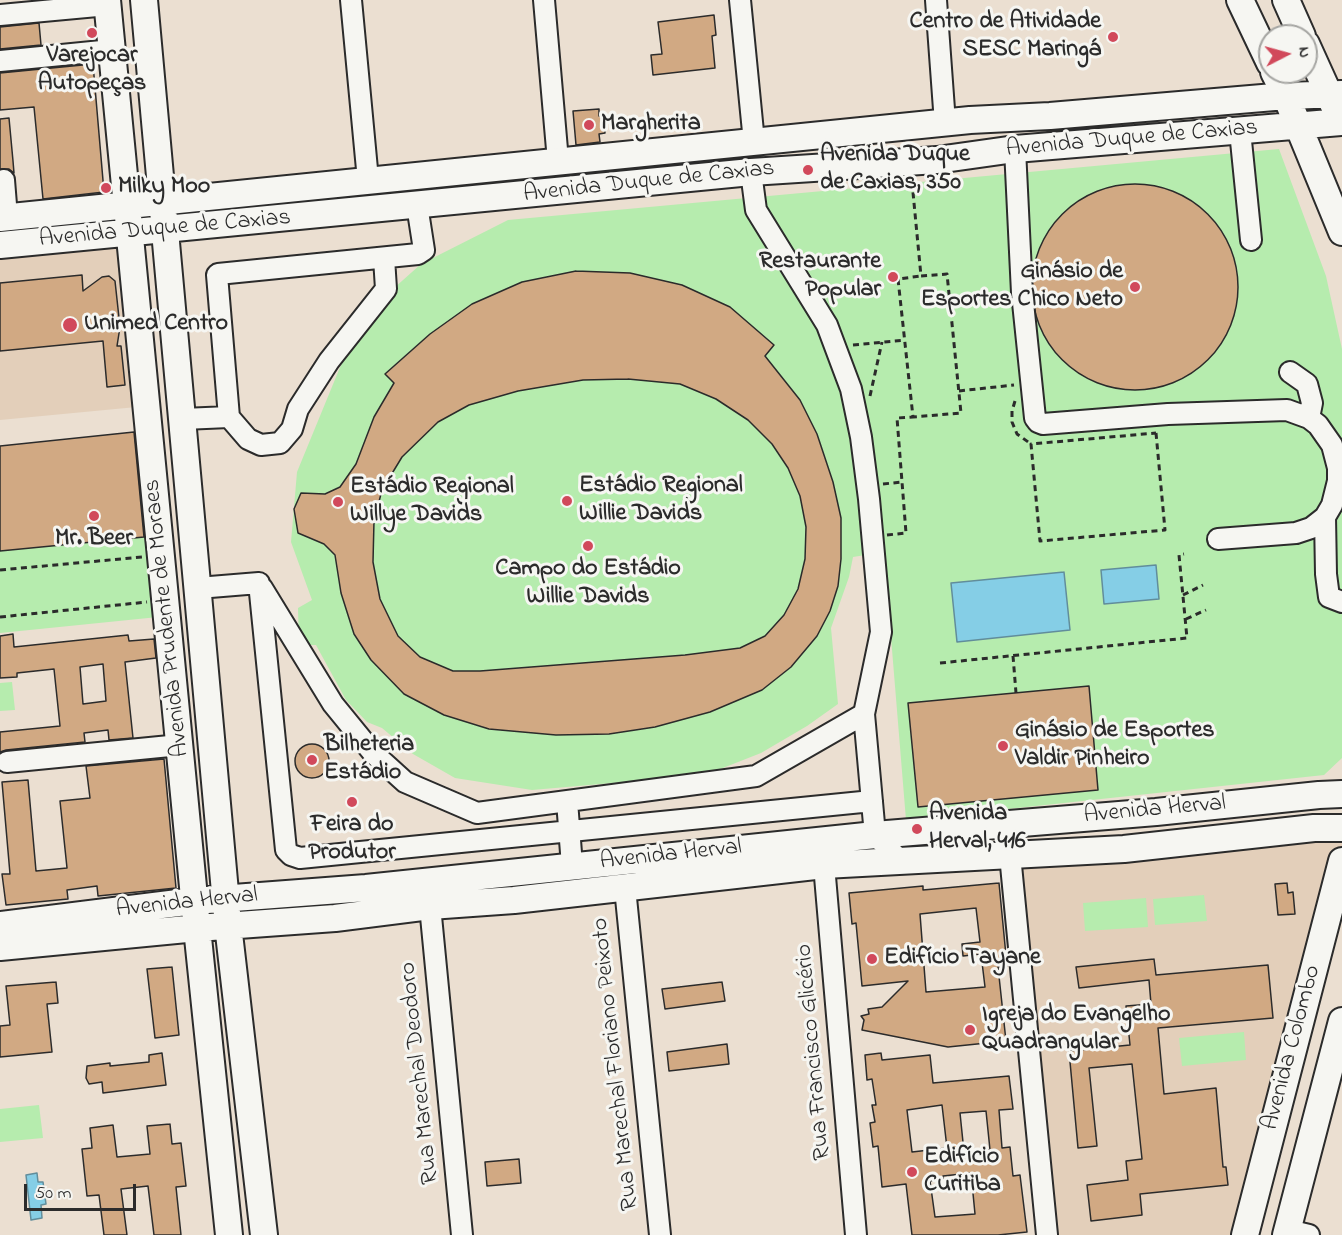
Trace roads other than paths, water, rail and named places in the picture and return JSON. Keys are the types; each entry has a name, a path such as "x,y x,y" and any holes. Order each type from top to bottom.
{"main road":[{"name":"Avenida Prudente de Moraes","path":"144,0 228,925 264,1235"},
{"path":"1240,0 1258,38"},
{"path":"1286,0 1297,24"},
{"name":"Avenida Prudente de Moraes","path":"107,2 194,901 230,1235"},
{"path":"1318,65 1335,94 1342,122"},
{"path":"1280,84 1342,232"},
{"name":"Avenida Duque de Caxias","path":"3,217 958,122 1335,94"},
{"path":"1050,116 1079,138 1089,142"},
{"path":"937,160 955,145 958,122"},
{"name":"Avenida Duque de Caxias","path":"0,245 751,172 937,160 1089,142 1342,122"},
{"name":"Avenida Herval","path":"0,925 194,901 366,888 875,835 1342,794"},
{"path":"1125,849 1156,812"},
{"name":"Avenida Herval","path":"0,947 228,925 334,918 430,906 514,900 824,866 1125,849 1314,828 1342,828"},
{"path":"663,884 684,855"},
{"name":"Avenida Colombo","path":"1245,1235 1342,861"},
{"path":"473,876 514,900"},
{"path":"334,918 366,888"},
{"path":"27,922 51,941"},
{"name":"Avenida Colombo","path":"1294,1233 1305,1163 1342,1021"},
{"path":"1274,1125 1313,1136"},
{"path":"1266,1152 1305,1163"}],"street":[{"path":"351,0 368,180"},
{"path":"544,0 558,161"},
{"path":"740,0 754,141"},
{"path":"936,0 958,122"},
{"path":"0,15 107,2"},
{"path":"0,61 112,50"},
{"path":"1240,131 1251,240"},
{"path":"1015,149 1021,281 1035,418 1038,422 1043,424 1168,414 1287,410 1310,417 1332,446 1338,468 1336,494 1325,517 1311,528 1296,533 1218,539"},
{"path":"751,172 756,210 826,325 850,389 861,437 873,536 881,632 864,714 875,835 901,861"},
{"path":"3,217 4,180"},
{"path":"384,258 386,289 329,361 298,410 292,429 280,443 261,445 248,440 230,417 217,275 418,254 424,250 417,205"},
{"path":"1290,372 1307,384 1312,403 1310,417"},
{"path":"183,419 230,417"},
{"path":"1325,517 1326,574 1329,597 1342,602"},
{"path":"260,583 333,704 373,753 405,782 477,813 756,776 864,714"},
{"path":"198,588 260,583"},
{"path":"260,583 286,850 291,855 300,858 872,801"},
{"path":"7,762 180,745"},
{"path":"567,801 572,866"},
{"path":"1010,855 1047,1235"},
{"name":"Rua Francisco Glicério","path":"824,866 856,1235"},
{"name":"Rua Marechal Floriano Peixoto","path":"625,888 660,1235"},
{"name":"Rua Marechal Deodoro","path":"430,906 462,1235"}],"water":[{"path":"1156,565 1159,599 1104,604 1101,570"},
{"path":"1064,572 1070,630 957,642 951,583"},
{"path":"37,1173 38,1182 43,1182 46,1204 41,1205 42,1218 31,1220 26,1175"}],"place":[{"name":"Varejocar Autopeças","path":"92,33"},
{"name":"Centro de Atividade SESC Maringá","path":"1113,37"},
{"name":"Margherita","path":"589,125"},
{"name":"Avenida Duque de Caxias, 350","path":"808,170"},
{"name":"Milky Moo","path":"106,188"},
{"name":"Restaurante Popular","path":"893,277"},
{"name":"Ginásio de Esportes Chico Neto","path":"1135,287"},
{"name":"Unimed Centro","path":"70,325"},
{"name":"Estádio Regional Willie Davids","path":"567,501"},
{"name":"Estádio Regional Willye Davids","path":"338,502"},
{"name":"Mr. Beer","path":"94,516"},
{"name":"Campo do Estádio Willie Davids","path":"588,546"},
{"name":"Ginásio de Esportes Valdir Pinheiro","path":"1003,746"},
{"name":"Bilheteria Estádio","path":"312,760"},
{"name":"Feira do Produtor","path":"352,802"},
{"name":"Avenida Herval, 416","path":"917,829"},
{"name":"Edifício Tayane","path":"872,959"},
{"name":"Igreja do Evangelho Quadrangular","path":"970,1030"},
{"name":"Edifício Curitiba","path":"912,1172"}]}
